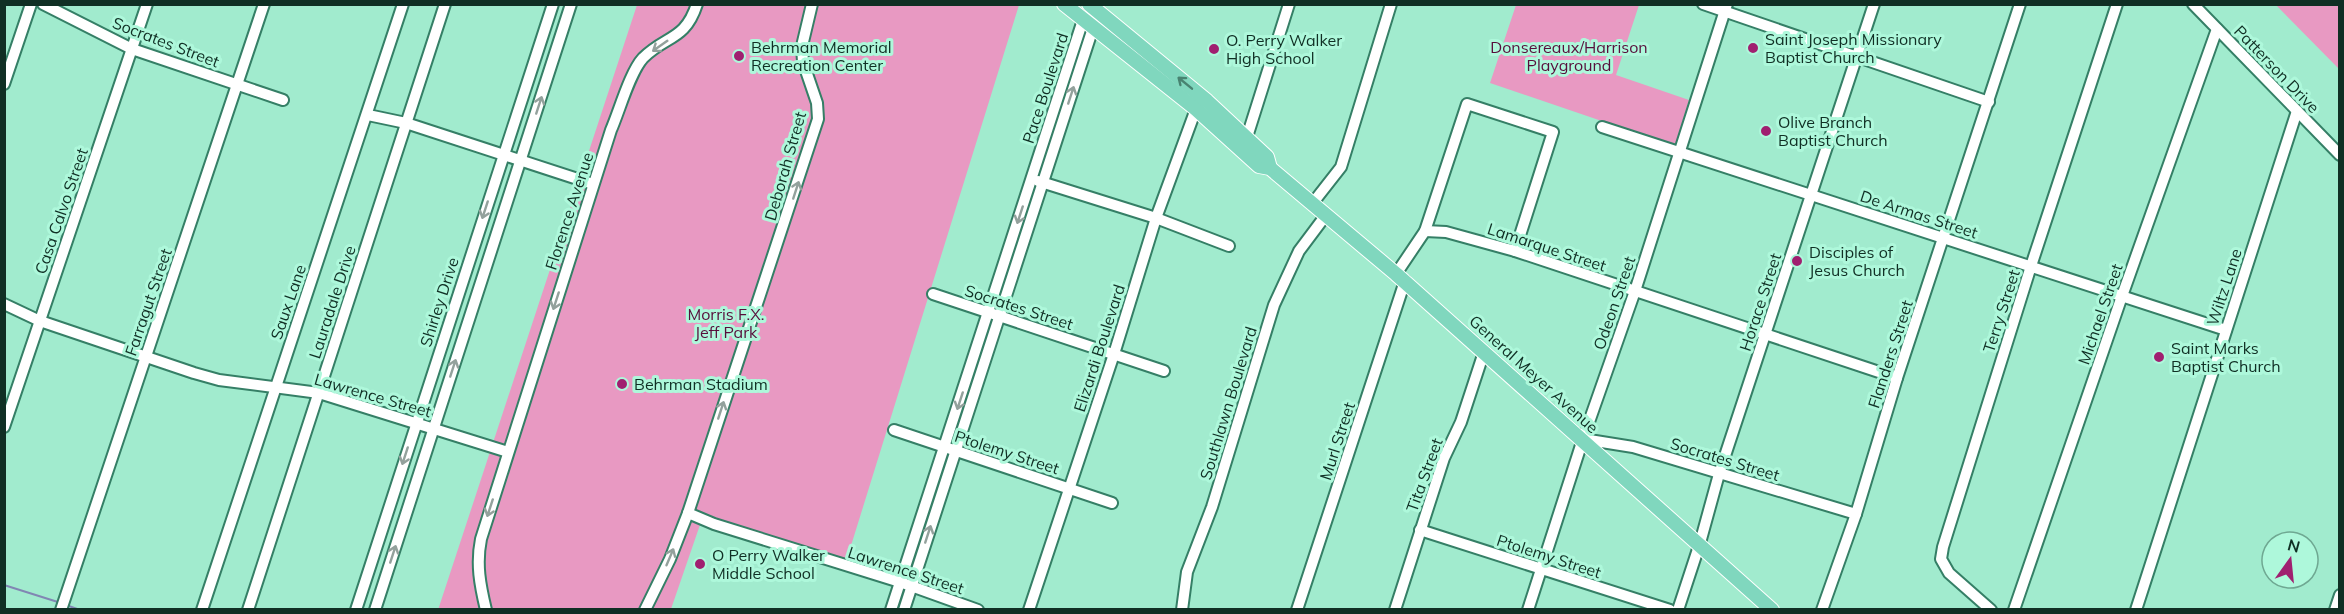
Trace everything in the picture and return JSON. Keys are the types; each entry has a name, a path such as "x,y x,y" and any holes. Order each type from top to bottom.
{"main road":[{"name":"General Meyer Avenue","path":"1064,4 1088,24 1201,105"},
{"name":"General Meyer Avenue","path":"1091,6 1242,142 1267,157 1270,168 1400,278 1772,609"}],"street":[{"path":"4,84 32,4"},
{"name":"Socrates Street","path":"43,4 132,48 283,100"},
{"name":"Casa Calvo Street","path":"4,427 147,4"},
{"name":"Farragut Street","path":"62,609 264,4"},
{"name":"Saux Lane","path":"202,609 403,4"},
{"name":"Lauradale Drive","path":"248,609 445,4"},
{"name":"Shirley Drive","path":"356,609 553,4"},
{"name":"Shirley Drive","path":"375,609 572,4"},
{"name":"Florence Avenue","path":"508,452 611,130 635,71 642,59 684,30 690,23 697,4"},
{"name":"Deborah Street","path":"688,513 818,119 815,95 803,62 802,46 812,4"},
{"path":"1242,142 1289,4"},
{"path":"1312,204 1341,167 1391,4"},
{"path":"1703,4 1726,8 1857,57 1989,102"},
{"name":"Horace Street","path":"1678,609 1700,543 1719,474 1874,4"},
{"name":"Flanders Street","path":"1822,609 1856,514 2020,4"},
{"name":"Terry Street","path":"1991,609 1949,573 1942,562 1942,553 2031,266 2117,4"},
{"name":"Patterson Drive","path":"2193,4 2340,155"},
{"name":"Pace Boulevard","path":"904,609 1043,183 1088,24 1091,6"},
{"name":"Odeon Street","path":"1528,609 1635,291 1726,8"},
{"name":"Pace Boulevard","path":"891,609 1032,179 1088,24"},
{"name":"Michael Street","path":"2014,609 2217,29"},
{"name":"Murl Street","path":"1297,609 1400,278 1425,231 1467,104 1553,132 1515,251"},
{"name":"Elizardi Boulevard","path":"1029,609 1114,354 1156,218 1201,105"},
{"name":"Wiltz Lane","path":"2136,609 2297,111"},
{"path":"368,115 406,123 593,184"},
{"name":"De Armas Street","path":"1602,127 2226,330"},
{"path":"1032,179 1156,218 1229,246"},
{"name":"Southlawn Boulevard","path":"1182,609 1187,572 1212,507 1274,305 1299,251 1326,215"},
{"name":"Lamarque Street","path":"1425,231 1446,232 1515,251 1898,378"},
{"name":"Socrates Street","path":"933,294 1164,371"},
{"name":"Lawrence Street","path":"4,304 40,321 219,380 319,393 508,452"},
{"name":"Tita Street","path":"1395,609 1444,458 1461,422 1484,352"},
{"name":"Ptolemy Street","path":"894,430 1112,503"},
{"name":"Socrates Street","path":"1583,440 1633,447 1856,514"},
{"path":"486,609 477,558 485,523 508,452"},
{"path":"645,609 670,559 688,513"},
{"name":"Lawrence Street","path":"688,513 714,524 978,609"},
{"name":"Ptolemy Street","path":"1420,530 1670,609"},
{"path":"2335,609 2340,595"}],"green space":[{"name":"Morris F.X. Jeff Park","path":"637,5 1019,5 845,565 702,519 671,609 438,610"},
{"name":"Donsereaux/Harrison Playground","path":"1516,5 1639,5 1616,75 1689,100 1675,146 1490,83"},
{"path":"2276,5 2339,5 2339,69"}],"waterway":[{"path":"4,585 61,603"},
{"path":"66,605 80,610"}],"place":[{"name":"Saint Joseph Missionary Baptist Church","path":"1753,48"},
{"name":"O. Perry Walker High School","path":"1214,49"},
{"name":"Behrman Memorial Recreation Center","path":"739,56"},
{"name":"Olive Branch Baptist Church","path":"1766,131"},
{"name":"Disciples of Jesus Church","path":"1797,261"},
{"name":"Saint Marks Baptist Church","path":"2159,357"},
{"name":"Behrman Stadium","path":"622,384"},
{"name":"O Perry Walker Middle School","path":"700,564"}]}
